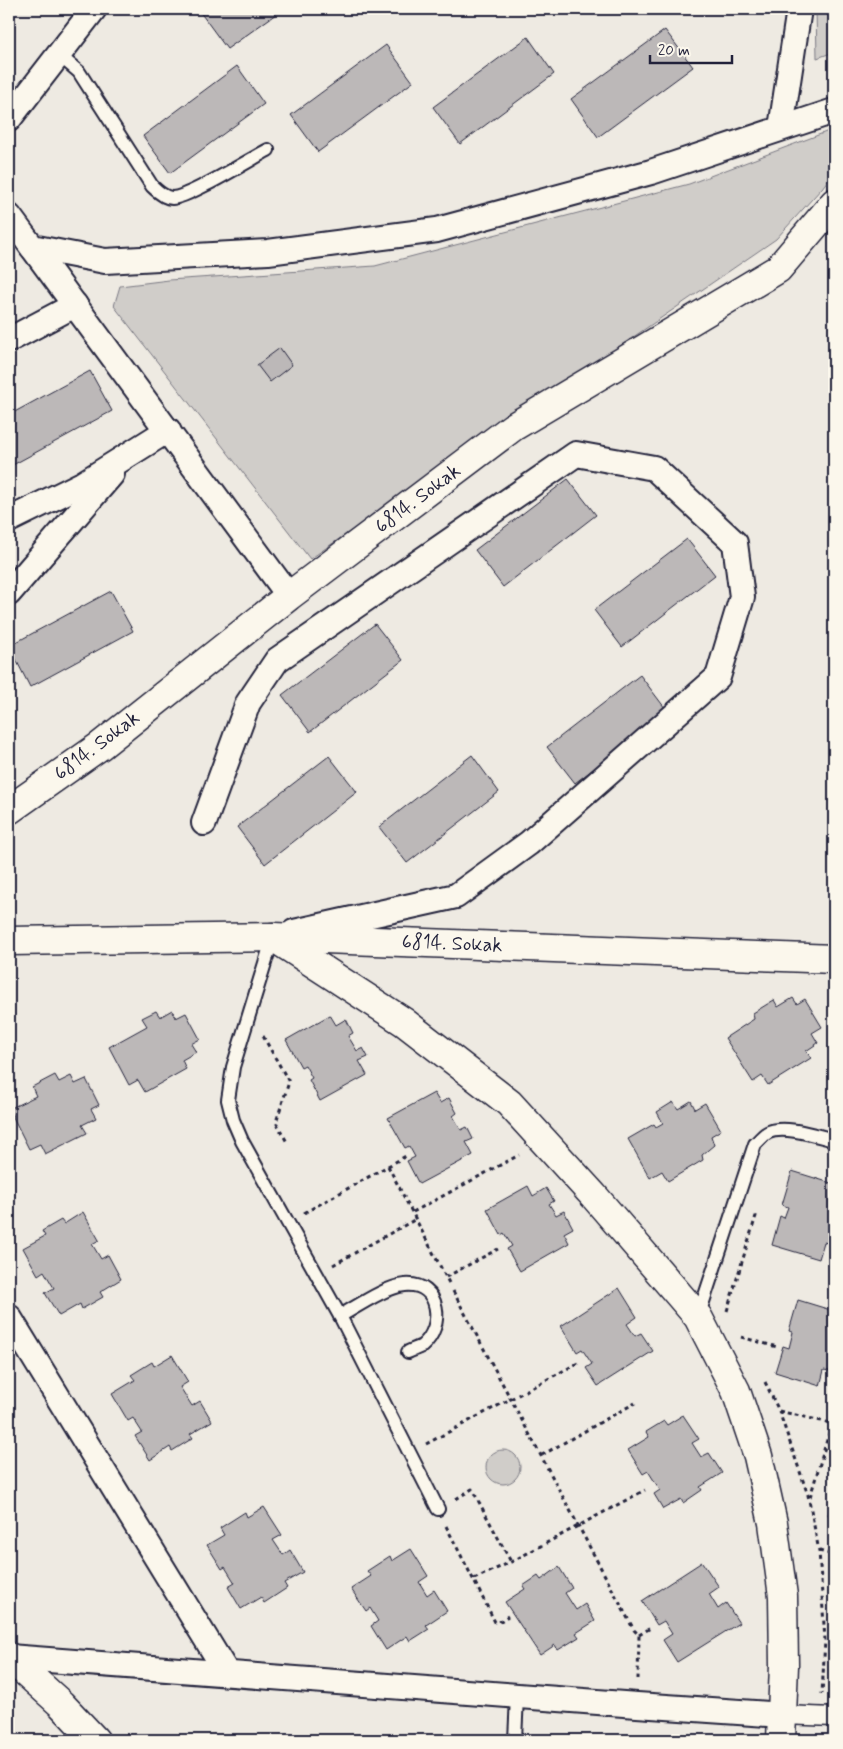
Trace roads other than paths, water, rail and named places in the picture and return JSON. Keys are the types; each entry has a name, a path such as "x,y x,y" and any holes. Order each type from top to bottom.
{"street":[{"path":"9,119 94,9"},
{"path":"781,128 799,9"},
{"path":"32,247 105,261 268,252 437,230 651,172 834,111"},
{"name":"6814. Sokak","path":"9,810 100,746 289,596 513,426 778,269 834,203"},
{"path":"9,216 289,596"},
{"path":"9,340 75,306"},
{"path":"9,520 82,484 168,430"},
{"path":"204,822 248,703 277,660 576,454 654,468 735,543 742,597 718,677 529,843 456,896 272,937"},
{"path":"9,593 128,456"},
{"path":"272,937 404,1022 509,1103 594,1196 698,1317 736,1391 758,1456 773,1523 783,1596 784,1665 782,1728"},
{"name":"6814. Sokak","path":"9,941 272,937 834,959"},
{"path":"9,1316 227,1673"},
{"path":"9,1657 637,1705 782,1728 834,1717"},
{"path":"9,1657 61,1704 95,1740"}],"lane":[{"path":"59,56 79,72 152,186 168,197 173,198 188,193 268,150"},
{"path":"272,937 233,1067 228,1100 233,1120 242,1141 340,1316 438,1509"},
{"path":"698,1317 755,1144 766,1133 774,1130 792,1130 834,1140"},
{"path":"340,1316 394,1287 416,1286 428,1291 438,1316 432,1332 422,1346 408,1352"},
{"path":"515,1740 517,1696"}]}
